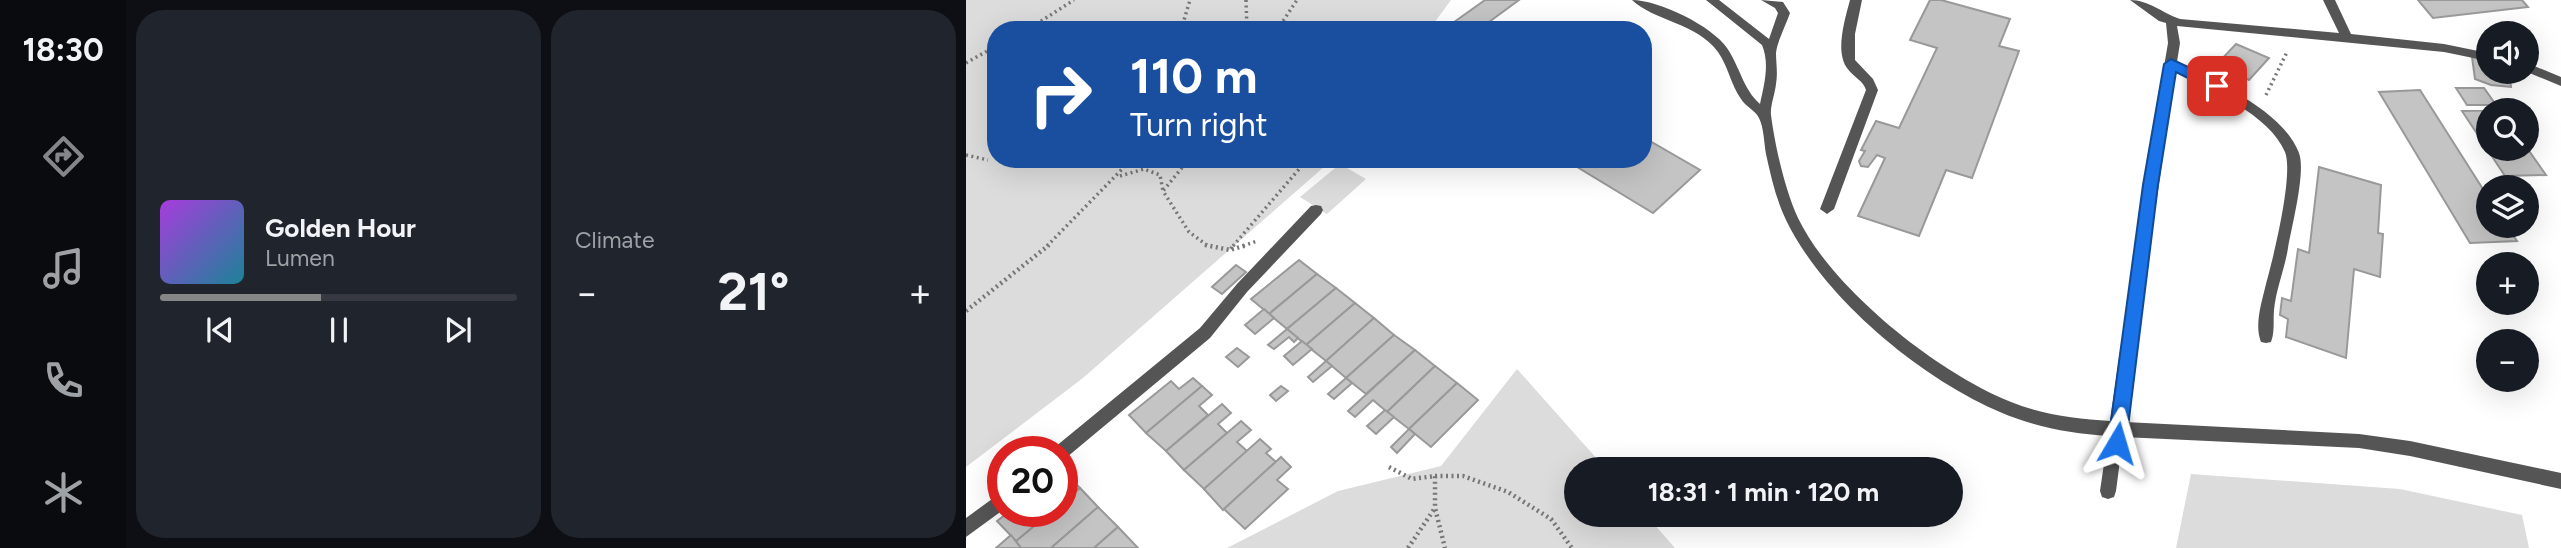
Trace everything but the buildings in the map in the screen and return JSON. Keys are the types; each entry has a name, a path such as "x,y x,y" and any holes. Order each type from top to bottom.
{"lane":[{"path":"1638,0 1715,40 1730,60 1743,96 1753,107 1764,113"},
{"path":"1712,0 1744,22 1772,48"},
{"path":"1768,0 1779,5 1784,13 1772,48 1774,64 1764,113 1784,201 1796,227 1836,283 1863,311 1930,365 1968,390 2009,409 2061,423 2118,430 2359,441 2430,452 2536,478 2561,481"},
{"path":"1827,209 1872,90 1871,84 1851,65 1847,55 1856,0"},
{"path":"2136,0 2180,23 2444,48 2476,55"},
{"path":"2329,0 2347,38"},
{"path":"2108,491 2174,43 2171,20"},
{"path":"2171,64 2246,103 2280,133 2293,154 2293,182 2279,261 2267,308 2266,337"},
{"path":"2539,72 2561,82"},
{"path":"1078,438 1205,333 1242,288 1316,210"},
{"path":"966,529 987,512"}],"path":[{"path":"1041,21 1074,0"},
{"path":"1183,21 1189,0"},
{"path":"1246,0 1247,21"},
{"path":"1283,21 1297,0"},
{"path":"2267,92 2289,47 2290,32"},
{"path":"966,63 987,52"},
{"path":"966,155 987,160"},
{"path":"966,311 1057,238 1125,168"},
{"path":"1163,191 1182,168"},
{"path":"1230,250 1300,168"},
{"path":"1118,177 1144,169 1160,175 1163,191 1178,220 1202,244 1230,250 1268,237 1288,240"},
{"path":"1389,467 1412,478 1463,476 1508,492 1551,519 1572,548"},
{"path":"1435,476 1435,508 1445,548"},
{"path":"1408,548 1435,508"}],"shaded area":[{"path":"966,0 1451,0 1436,21 987,21 987,168 1323,168 1083,378 1007,436 987,436 987,451 966,467"},
{"path":"1335,168 1347,168 1366,179 1327,214 1300,197"},
{"path":"1517,369 1595,457 1564,457 1564,527 1657,527 1675,548 1227,548 1338,491 1441,466"},
{"path":"2191,474 2400,489 2522,515 2529,548 2176,548"}],"route":[{"path":"2117,443 2151,185 2171,64 2217,86"}]}
